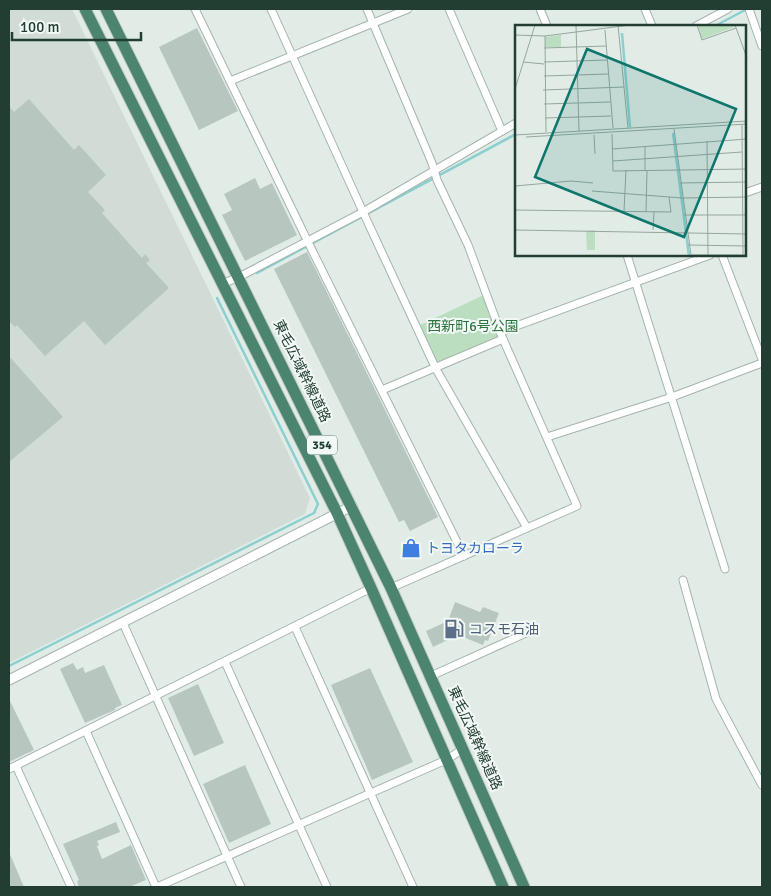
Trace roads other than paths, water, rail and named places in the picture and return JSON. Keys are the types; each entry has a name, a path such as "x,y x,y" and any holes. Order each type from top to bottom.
{"highway":[{"name":"354","path":"85,9 336,513 503,887"},
{"name":"東毛広域幹線道路","path":"106,9 352,506 431,676 524,887"}],"street":[{"path":"195,9 464,556"},
{"path":"271,9 436,369 527,528"},
{"path":"367,9 434,171 468,245 500,332 577,506 391,588"},
{"path":"230,81 408,9"},
{"path":"449,9 502,131"},
{"path":"540,9 547,25"},
{"path":"645,9 652,25"},
{"path":"698,25 728,9"},
{"path":"750,10 762,46"},
{"path":"222,284 363,212 515,124"},
{"path":"746,193 762,186"},
{"path":"627,256 726,569"},
{"path":"500,332 707,256"},
{"path":"722,256 762,359"},
{"path":"382,390 504,339"},
{"path":"547,437 672,397 762,363"},
{"path":"9,680 352,506"},
{"path":"683,580 716,699 762,784"},
{"path":"71,887 12,768 371,588"},
{"path":"123,623 241,887"},
{"path":"295,627 413,887"},
{"path":"431,676 526,633"},
{"path":"225,662 327,887"},
{"path":"86,731 157,887 371,794 446,760 463,749"}],"waterway":[{"path":"717,25 747,9"},
{"path":"257,273 515,135"},
{"path":"9,666 314,513 318,504 217,298"}],"place":[{"name":"トヨタカローラ","path":"411,548"},
{"name":"コスモ石油","path":"454,629"}],"park label":[{"name":"西新町6号公園","path":"473,326"}]}
